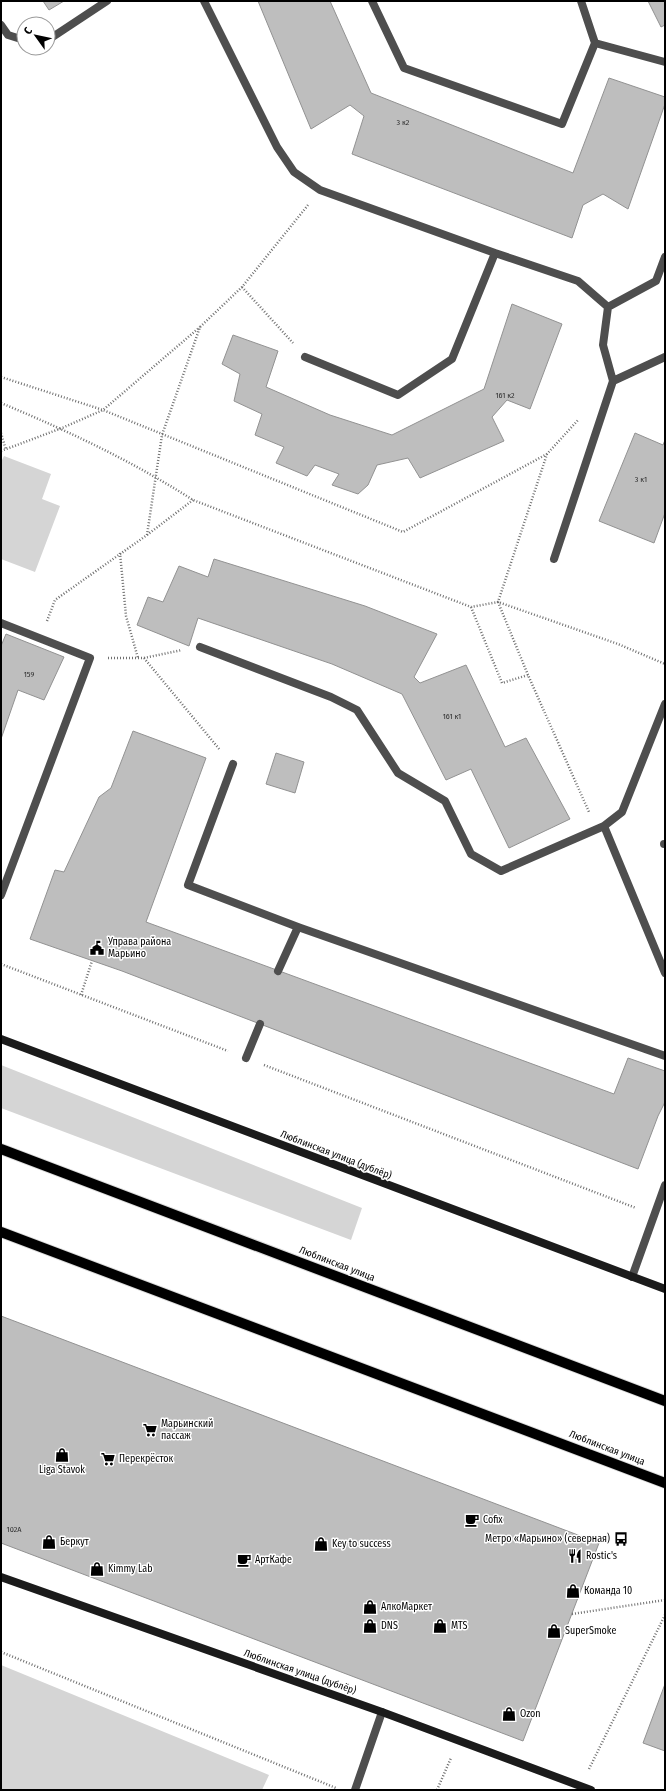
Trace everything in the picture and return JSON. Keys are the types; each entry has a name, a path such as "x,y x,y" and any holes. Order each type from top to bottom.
{"main road":[{"name":"Люблинская улица","path":"1,1149 665,1401"},
{"name":"Люблинская улица","path":"1,1232 665,1483"}],"street":[{"name":"Люблинская улица (дублёр)","path":"1,1039 665,1289"},
{"name":"Люблинская улица (дублёр)","path":"1,1577 382,1712 590,1790"}],"lane":[{"path":"56,35 107,1"},
{"path":"204,1 277,147 294,172 320,190 495,253 578,281 608,307"},
{"path":"372,1 404,68 562,124 595,43 581,1"},
{"path":"1,25 8,35 16,38"},
{"path":"595,43 665,62"},
{"path":"305,357 398,396 452,359 495,253"},
{"path":"608,307 656,281 665,257"},
{"path":"554,558 613,381 603,345 608,307"},
{"path":"613,381 665,357"},
{"path":"1,623 90,658 1,894"},
{"path":"200,647 331,697 357,710 398,773 445,801 470,854 501,871 604,826 622,812 665,704"},
{"path":"233,764 188,885 298,927 665,1056"},
{"path":"604,826 665,974"},
{"path":"278,971 298,927"},
{"path":"246,1058 260,1024"},
{"path":"632,1277 665,1185"},
{"path":"355,1790 382,1712"}],"path":[{"path":"1,451 62,428 103,410 200,327 242,287 320,190"},
{"path":"242,287 305,357"},
{"path":"147,535 154,475 162,435 200,327"},
{"path":"1,377 103,410 403,532 547,454 583,415"},
{"path":"1,403 62,428 154,475 193,500 471,606 498,602 618,644 665,664"},
{"path":"1,433 6,450"},
{"path":"547,454 498,602 528,675 590,815 604,826"},
{"path":"40,638 55,600 147,535 193,500"},
{"path":"120,553 126,616 138,658"},
{"path":"471,606 502,683 528,675"},
{"path":"90,658 144,658 200,647"},
{"path":"144,658 233,764"},
{"path":"80,995 92,961"},
{"path":"1,964 654,1215"},
{"path":"572,1614 665,1600"},
{"path":"580,1786 665,1615"},
{"path":"1,1652 341,1790"},
{"path":"437,1790 459,1741"}],"shaded area":[{"path":"4,456 51,474 42,499 60,506 35,572 1,559 1,462"},
{"path":"1,1065 362,1208 351,1240 1,1108"},
{"path":"1,1665 269,1775 262,1790 1,1790"}],"building":[{"path":"43,1 64,1 49,10"},
{"path":"258,1 330,1 371,93 573,173 609,78 665,97 665,104 628,209 603,194 583,205 572,238 352,154 364,116 350,105 311,129"},
{"path":"648,1 665,1 665,25 661,27"},
{"path":"512,304 562,324 530,409 507,400 492,417 504,441 420,478 408,458 377,465 368,485 358,494 332,485 339,474 315,465 307,476 276,463 284,447 255,435 262,414 234,401 240,374 222,364 233,335 278,351 266,387 330,415 392,435 484,389"},
{"path":"635,433 663,445 665,440 665,513 654,543 599,521"},
{"path":"214,559 365,606 437,634 414,677 420,683 466,665 505,747 526,738 570,819 509,848 471,769 446,780 402,694 332,664 198,618 189,646 137,625 148,597 163,602 179,566 208,577"},
{"path":"6,634 64,657 44,700 18,690 1,739 1,646"},
{"path":"133,731 206,758 146,922 614,1094 628,1058 665,1071 665,1102 658,1116 638,1169 122,971 30,939 55,870 64,872 99,797 111,788"},
{"path":"276,753 304,762 295,793 266,784"},
{"name":"Марьинский пассаж","path":"1,1316 599,1543 523,1741 1,1543"},
{"path":"665,1684 665,1751 643,1743"}],"place":[{"name":"Управа района Марьино","path":"97,948"},
{"name":"Марьинский пассаж","path":"150,1430"},
{"name":"Liga Stavok","path":"62,1455"},
{"name":"Перекрёсток","path":"108,1459"},
{"name":"Cofix","path":"472,1520"},
{"name":"Метро «Марьино» (северная)","path":"621,1539"},
{"name":"Беркут","path":"49,1542"},
{"name":"Key to success","path":"321,1544"},
{"name":"Rostic's","path":"575,1556"},
{"name":"АртКафе","path":"244,1560"},
{"name":"Kimmy Lab","path":"97,1569"},
{"name":"Команда 10","path":"573,1591"},
{"name":"АлкоМаркет","path":"370,1607"},
{"name":"DNS","path":"370,1626"},
{"name":"MTS","path":"440,1626"},
{"name":"SuperSmoke","path":"554,1631"},
{"name":"Ozon","path":"509,1714"}]}
